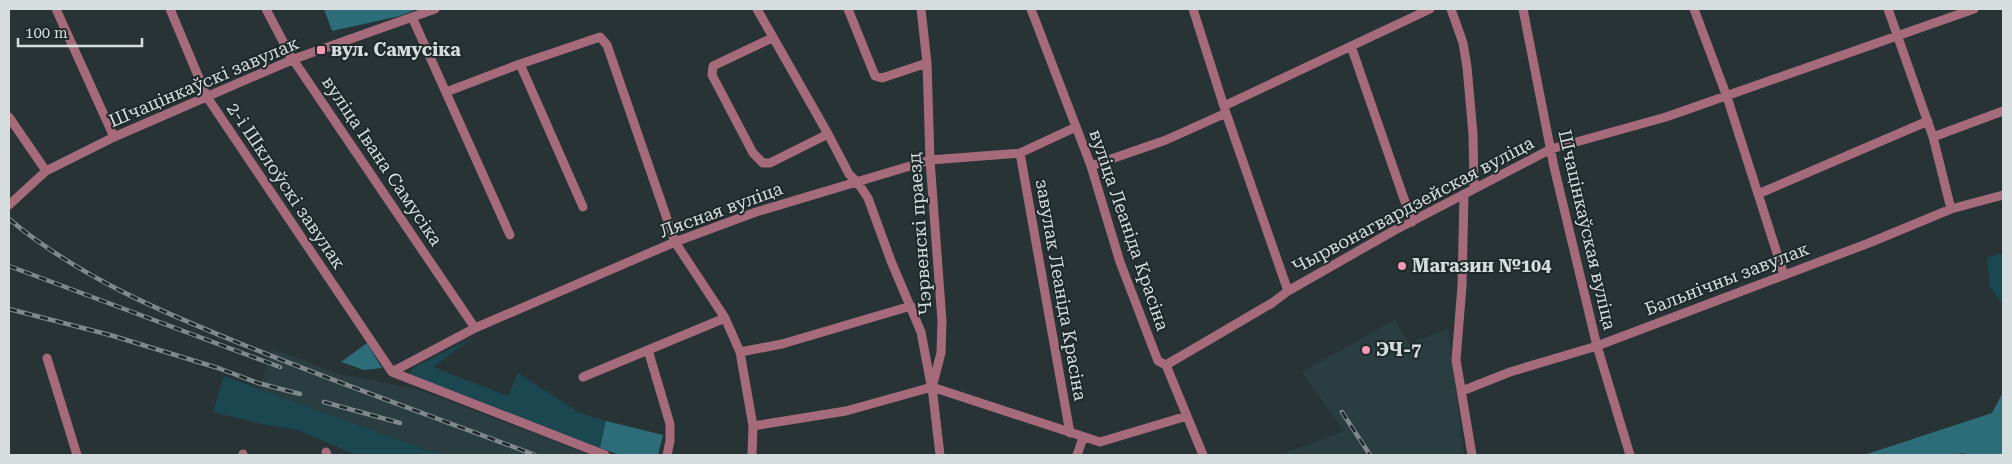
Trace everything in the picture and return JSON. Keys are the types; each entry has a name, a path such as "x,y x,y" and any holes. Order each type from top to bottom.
{"street":[{"path":"56,9 114,137"},
{"name":"2-і Шклоўскі завулак","path":"170,9 206,97 392,372"},
{"name":"вуліца Івана Самусіка","path":"266,9 283,44 475,328"},
{"name":"Шчацінкаўскі завулак","path":"9,205 46,170 114,137 294,59 435,9"},
{"path":"757,9 849,174 868,198 891,261 921,332 932,387"},
{"path":"848,9 875,76 882,78 927,62"},
{"name":"Чэрвенскі праезд","path":"921,9 927,62 930,160 942,321 941,353 932,387 940,455"},
{"name":"вуліца Леаніда Красіна","path":"1031,9 1092,166 1120,262 1158,361 1166,365 1203,455"},
{"path":"1193,9 1225,110 1288,291"},
{"path":"1092,166 1166,140 1351,46 1430,9"},
{"path":"1450,9 1463,43 1467,68 1473,134 1474,189"},
{"name":"Шчацінкаўская вуліца","path":"1523,9 1551,149 1597,346 1627,454"},
{"path":"1694,9 1727,97 1784,276"},
{"path":"1888,9 1928,121 1951,209"},
{"name":"Чырвонагвардзейская вуліца","path":"1166,365 1272,303 1288,291 1412,222 1551,149 1666,117 1727,97 1898,34 1974,9"},
{"path":"412,17 510,236"},
{"path":"446,92 600,37 607,45 675,242 725,318 740,352 753,426 752,455"},
{"path":"772,38 713,66 712,75 754,153 763,163 770,163 828,134"},
{"path":"1351,46 1412,222"},
{"path":"520,64 582,207"},
{"path":"1933,137 2003,111"},
{"path":"9,117 46,170"},
{"path":"1758,194 1928,121"},
{"name":"Лясная вуліца","path":"392,372 475,328 675,242 756,212 930,160 1020,153 1076,127"},
{"name":"завулак Леаніда Красіна","path":"1020,153 1070,433"},
{"path":"1464,194 1462,286 1456,360 1472,455"},
{"name":"Бальнічны завулак","path":"1462,391 1510,372 1597,346 1784,276 1951,209 2003,195"},
{"path":"740,352 782,344 910,306"},
{"path":"583,377 725,318"},
{"path":"648,350 670,424 670,441 667,455"},
{"path":"47,358 77,455"},
{"path":"392,372 605,455"},
{"path":"753,426 846,411 932,387 1100,442 1187,416"},
{"path":"1077,455 1083,438"}],"shaded area":[{"path":"324,9 417,9 400,16 332,31"},
{"path":"2001,253 2003,257 2003,305 1990,287 1987,258"},
{"path":"1395,320 1409,344 1448,328 1464,455 1281,455 1344,431 1302,372"},
{"path":"472,338 433,367 508,396 518,373 578,412 606,421 600,448 410,375 413,368"},
{"path":"367,343 382,368 364,370 341,362"},
{"path":"272,349 339,374 417,389 590,455 447,455 426,450 259,389"},
{"path":"224,376 426,450 447,455 356,455 298,430 257,423 213,412"},
{"path":"2003,392 2003,455 1968,455 1963,453 1953,455 1864,455 1992,413"},
{"path":"606,421 663,435 658,455 620,455 600,448"}],"railway":[{"path":"9,219 64,259 154,307 284,361 535,455"},
{"path":"9,266 280,367"},
{"path":"9,309 110,335 218,368 258,383 300,394"},
{"path":"324,402 400,423"},
{"path":"1342,412 1370,455"}],"place":[{"name":"вул. Самусіка","path":"321,50"},
{"name":"Магазин №104","path":"1402,266"},
{"name":"ЭЧ-7","path":"1366,350"}]}
